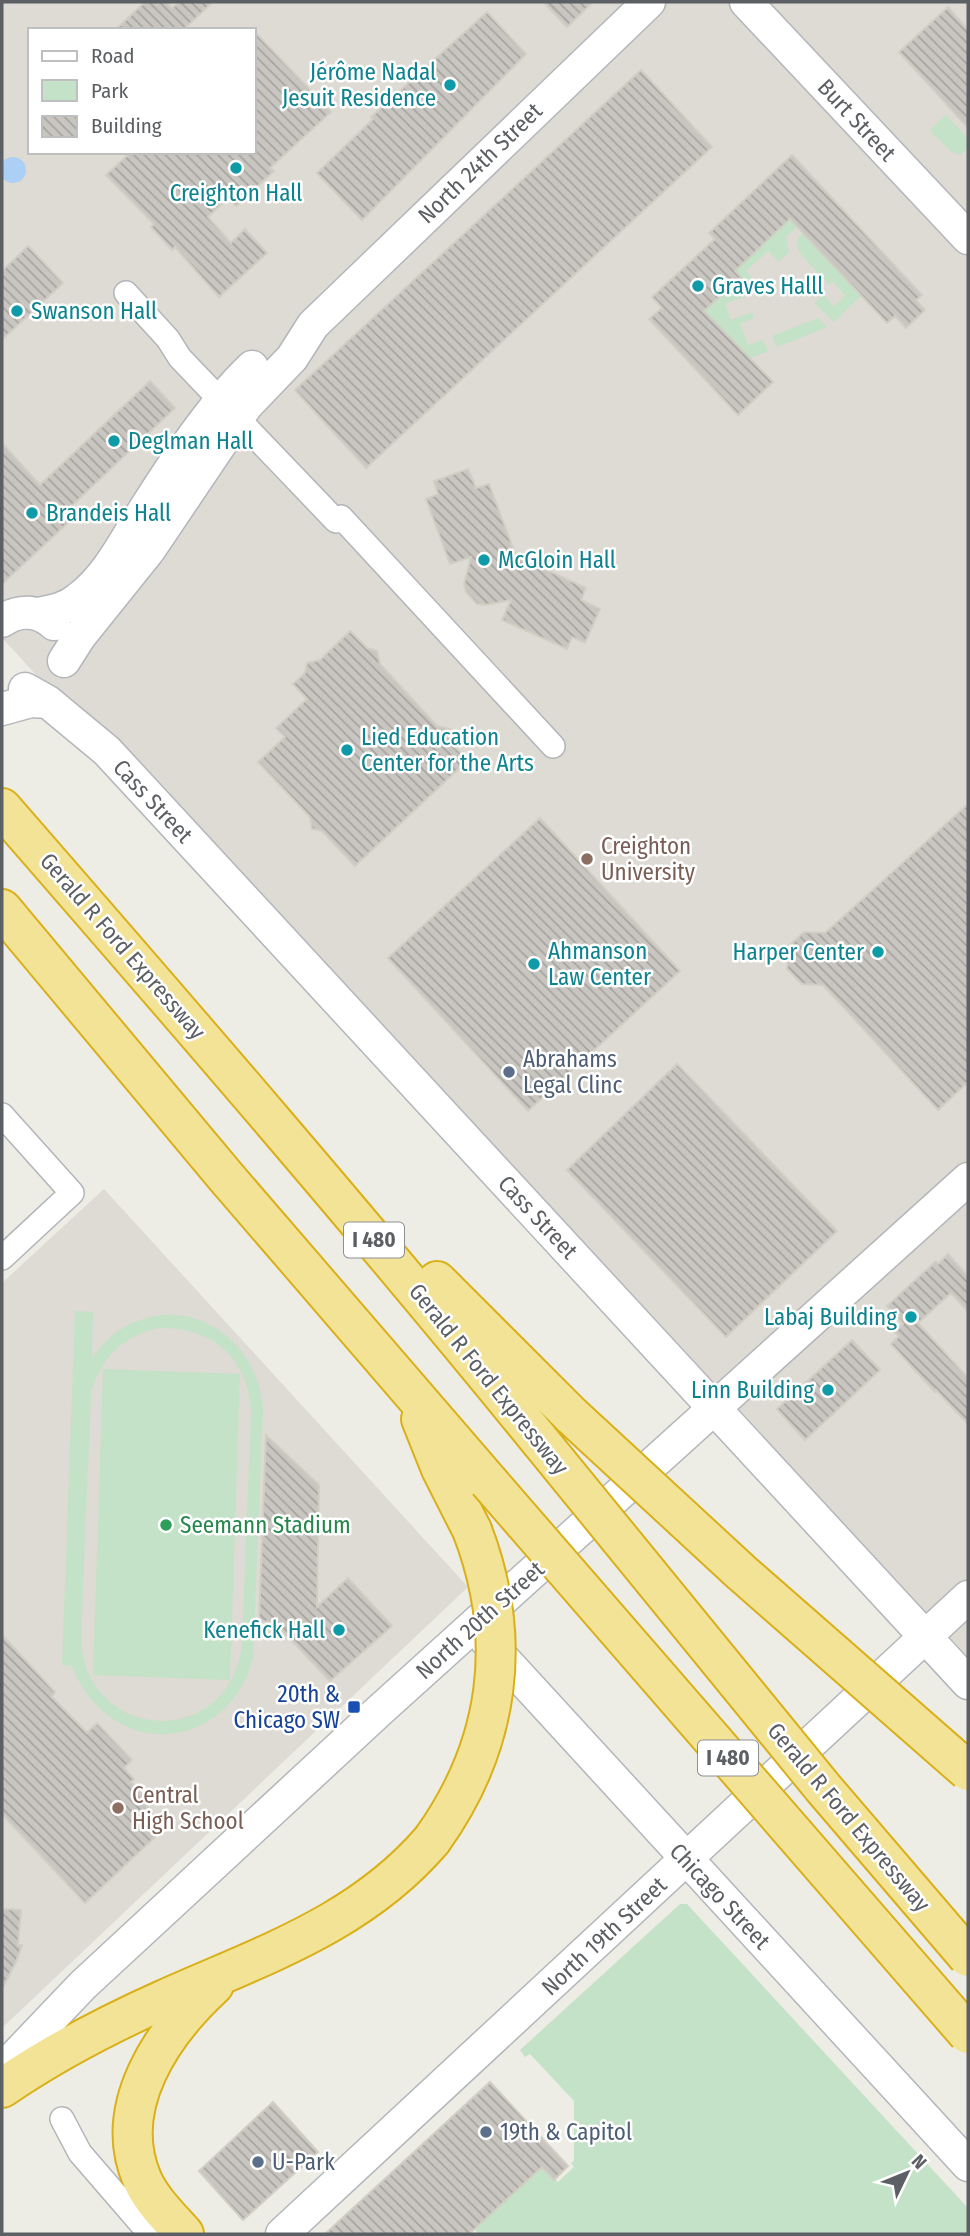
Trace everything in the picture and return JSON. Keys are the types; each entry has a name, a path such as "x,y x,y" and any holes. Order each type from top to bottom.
{"highway":[{"name":"Gerald R Ford Expressway","path":"2,808 205,1040 409,1282 824,1789 968,1957"},
{"name":"I 480","path":"2,909 409,1391 474,1491 968,2034"},
{"path":"205,1040 572,1416 742,1573 968,1771"},
{"path":"2,2088 108,2026 340,1919 387,1885 432,1840 469,1778 482,1743 493,1699 497,1645 495,1617 484,1564 472,1530 474,1491"},
{"path":"184,2234 153,2199 139,2172 134,2143 137,2104 147,2072 162,2046 194,2005 243,1965"}],"main road":[{"name":"North 24th Street","path":"62,665 80,636 149,550 230,410 240,378 276,344 313,325 649,2"},
{"name":"Burt Street","path":"746,2 968,238"},
{"name":"North 24th Street","path":"12,617 67,607 95,584 169,474 230,410"},
{"path":"12,617 57,627 65,649 62,665 46,684 16,693"},
{"path":"62,665 74,700 107,751"},
{"path":"16,693 107,751"},
{"name":"Cass Street","path":"107,751 968,1683"},
{"name":"North 20th Street","path":"2,2070 83,1985 472,1626 968,1180"},
{"name":"North 19th Street","path":"282,2234 968,1597"},
{"name":"Chicago Street","path":"472,1626 968,2165"}],"street":[{"path":"126,293 168,339 180,358 336,521 341,517 553,746"},
{"path":"2,1115 72,1193 2,1258"},
{"path":"62,2119 80,2153 150,2234"}],"shaded area":[{"name":"Creighton University","path":"2,2 968,2 968,1682 2,638"},
{"name":"Central High School","path":"104,1189 468,1587 2,2028 2,1283"}],"green space":[{"path":"946,115 968,139 968,147 960,155 950,151 930,130"},
{"path":"796,213 800,224 786,237 789,252 779,262 768,251 746,271 753,279 743,288 746,296 725,304 731,320 752,312 754,318 740,324 748,345 763,340 768,351 748,359 704,311 740,277 732,267 740,266"},
{"path":"806,230 825,258 861,296 834,322 814,303 823,295 834,306 845,296 833,282 829,285 799,252 797,239"},
{"path":"818,318 827,327 777,347 772,336"},
{"path":"75,1311 93,1312 92,1358 114,1334 143,1319 168,1315 192,1318 215,1327 234,1342 249,1362 259,1385 263,1412 253,1659 239,1691 218,1715 193,1729 166,1734 138,1730 112,1718 89,1696 72,1666 62,1665","holes":["160,1328 196,1333 224,1349 235,1361 248,1392 251,1411 242,1644 232,1679 212,1703 187,1717 158,1721 131,1715 106,1699 89,1673 81,1638 91,1393 108,1358 125,1342 147,1331"]},
{"name":"Seemann Stadium","path":"103,1369 240,1374 230,1680 93,1675"},
{"path":"680,1904 687,1904 968,2208 968,2234 479,2234 474,2229 542,2167 558,2182 574,2167 571,2163 574,2161 574,2101 530,2054 525,2057 520,2050"}],"water":[{"path":"13,157 22,161 26,170 22,179 13,183 4,179 0,170 4,161"}],"building":[{"path":"145,2 167,2 172,8 179,2 213,2 185,28 117,28"},
{"path":"543,2 593,2 567,27"},
{"path":"948,7 968,30 968,128 899,52"},
{"name":"Jérôme Nadal Jesuit Residence","path":"487,12 526,54 362,220 317,173 373,119 371,117"},
{"name":"Creighton Hall","path":"256,33 331,112 270,168 274,171 236,206 228,198 208,217 231,243 245,229 267,253 219,297 175,247 172,250 151,227 154,224 106,175 129,154 256,154"},
{"path":"641,70 712,147 366,468 295,390"},
{"name":"Graves Halll","path":"792,155 922,295 916,300 925,310 906,328 895,316 887,323 790,219 735,271 741,277 704,311 773,382 738,415 649,319 662,308 652,297 715,239 709,233"},
{"name":"Swanson Hall","path":"28,246 63,283 2,340 2,271"},
{"path":"150,381 175,408 63,514 70,521 2,584 2,443 40,485"},
{"name":"McGloin Hall","path":"468,469 476,488 489,484 516,556 586,588 581,600 600,609 585,643 572,637 567,649 502,620 511,600 477,604 466,592 464,584 471,557 450,564 426,499 438,494 434,481"},
{"path":"350,631 367,648 377,651 380,664 437,726 450,729 453,745 468,760 355,866 322,831 312,829 310,817 258,762 285,737 276,728 307,699 293,684 305,673 307,663 320,660"},
{"name":"Harper Center","path":"968,804 968,1082 938,1110 823,985 802,984 787,969 789,946 804,932 825,933"},
{"name":"Ahmanson Law Center","path":"540,818 680,971 528,1111 388,958"},
{"path":"677,1064 837,1231 726,1337 567,1170"},
{"name":"Labaj Building","path":"948,1254 968,1276 968,1312 951,1293 918,1323 968,1378 968,1424 891,1344 899,1336 894,1332 903,1324 887,1306 936,1261 938,1264"},
{"name":"Linn Building","path":"852,1340 880,1370 805,1440 777,1409"},
{"path":"266,1435 319,1485 317,1607 348,1578 392,1626 330,1681 274,1622 259,1621"},
{"name":"Central High School","path":"2,1635 55,1692 52,1697 87,1733 97,1723 132,1760 124,1768 134,1779 131,1782 144,1797 141,1800 157,1818 146,1828 155,1837 85,1903 2,1814"},
{"path":"2,1909 21,1910 18,1945 22,1945 2,1989"},
{"name":"19th & Capitol","path":"490,2082 568,2166 554,2180 542,2167 469,2234 325,2234"},
{"name":"U-Park","path":"273,2102 318,2152 243,2220 199,2171"}],"place":[{"name":"Jérôme Nadal Jesuit Residence","path":"450,85"},
{"name":"Creighton Hall","path":"236,168"},
{"name":"Graves Halll","path":"698,286"},
{"name":"Swanson Hall","path":"17,311"},
{"name":"Deglman Hall","path":"114,441"},
{"name":"Brandeis Hall","path":"32,513"},
{"name":"McGloin Hall","path":"484,560"},
{"name":"Lied Education Center for the Arts","path":"347,750"},
{"name":"Creighton University","path":"587,859"},
{"name":"Harper Center","path":"878,952"},
{"name":"Ahmanson Law Center","path":"534,964"},
{"name":"Abrahams Legal Clinc","path":"509,1072"},
{"name":"Labaj Building","path":"911,1317"},
{"name":"Linn Building","path":"828,1390"},
{"name":"Seemann Stadium","path":"166,1525"},
{"name":"Kenefick Hall","path":"339,1630"},
{"name":"20th & Chicago SW","path":"354,1707"},
{"name":"Central High School","path":"118,1808"},
{"name":"19th & Capitol","path":"486,2132"},
{"name":"U-Park","path":"258,2162"}]}
